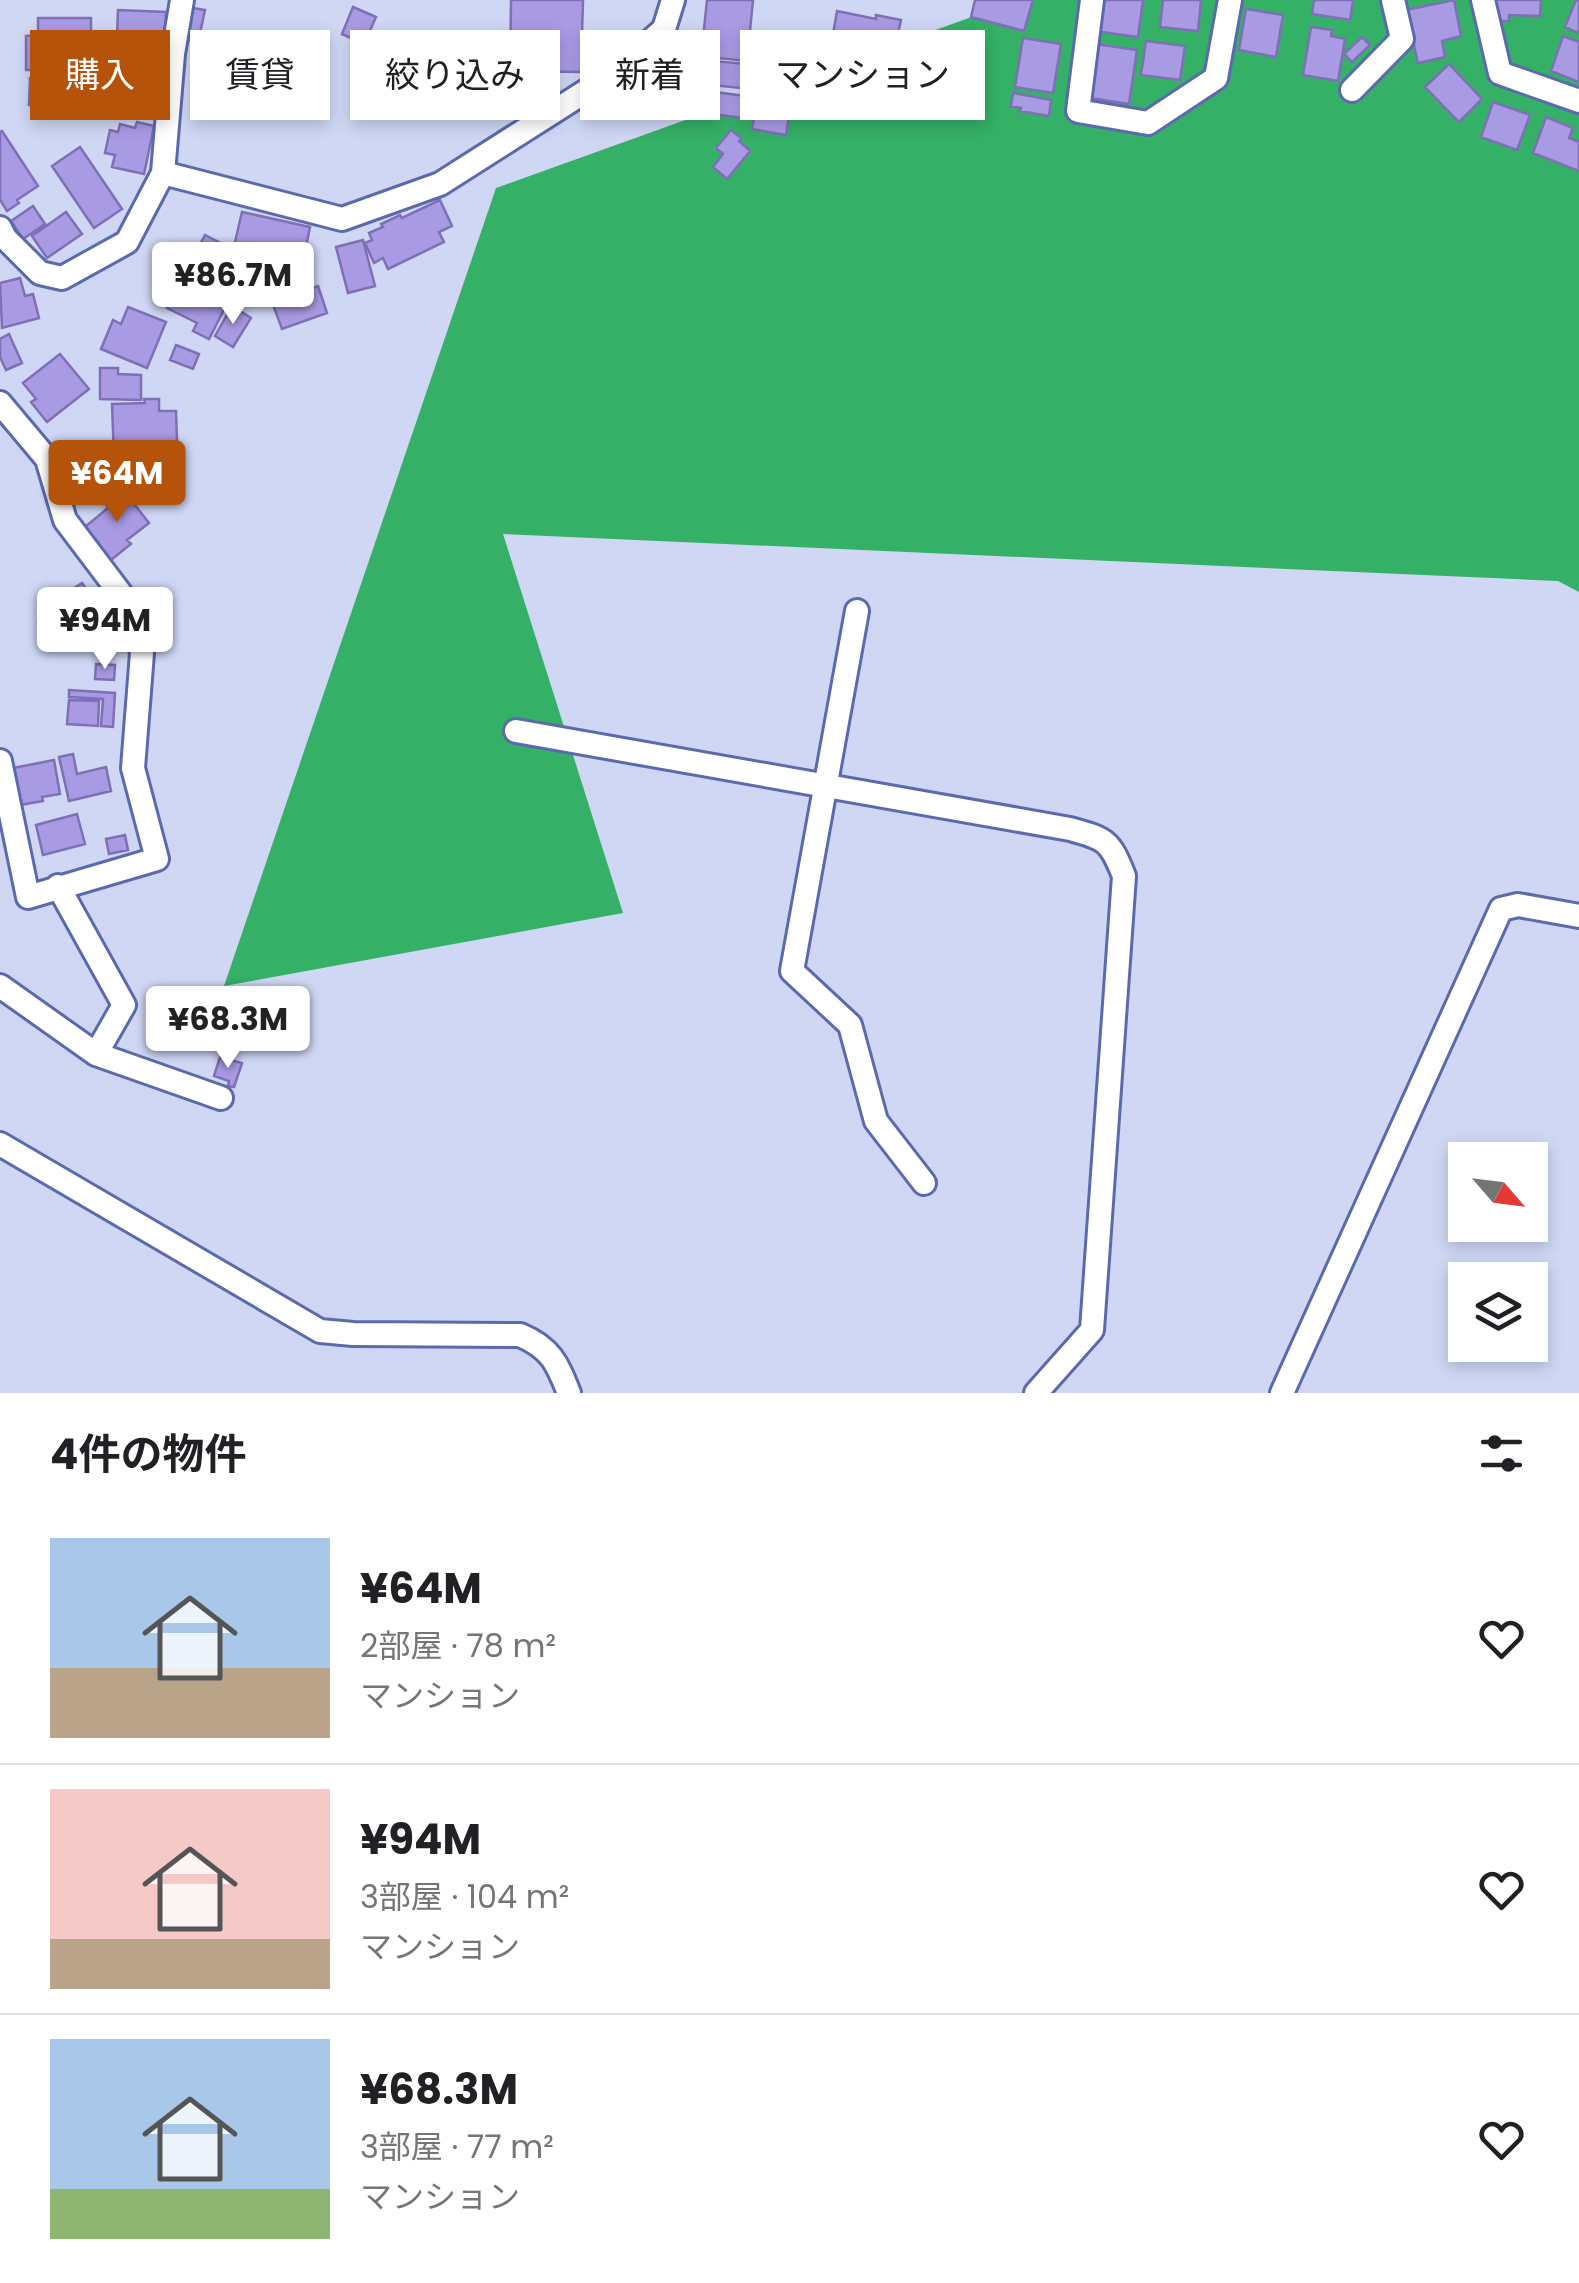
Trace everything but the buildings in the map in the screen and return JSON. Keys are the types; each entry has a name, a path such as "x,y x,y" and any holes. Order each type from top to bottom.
{"street":[{"path":"2,241 40,274 62,278 127,242 163,173 173,54 182,0"},
{"path":"163,173 342,219 440,184 616,72 664,29 673,0"},
{"path":"1092,0 1078,111 1148,122 1216,78 1230,0"},
{"path":"1352,90 1402,40 1393,0"},
{"path":"1483,0 1500,73 1579,101"},
{"path":"0,403 47,458 65,520 130,606 142,654 133,768 156,859 28,897 0,761"},
{"path":"857,610 792,972 850,1025 876,1122 924,1183"},
{"path":"516,731 1083,832 1112,848 1124,876 1092,1330 1036,1393"},
{"path":"58,886 124,1005 96,1054"},
{"path":"1282,1393 1501,908 1518,905 1579,916"},
{"path":"0,986 96,1054 220,1098"},
{"path":"0,1144 320,1331 520,1336 541,1344 558,1365 570,1393"}],"green space":[{"path":"1019,0 1579,0 1579,592 1558,581 503,534 623,913 224,986 496,188 685,120 720,120 720,107 740,100 740,120 985,120 985,30 936,30"}]}
